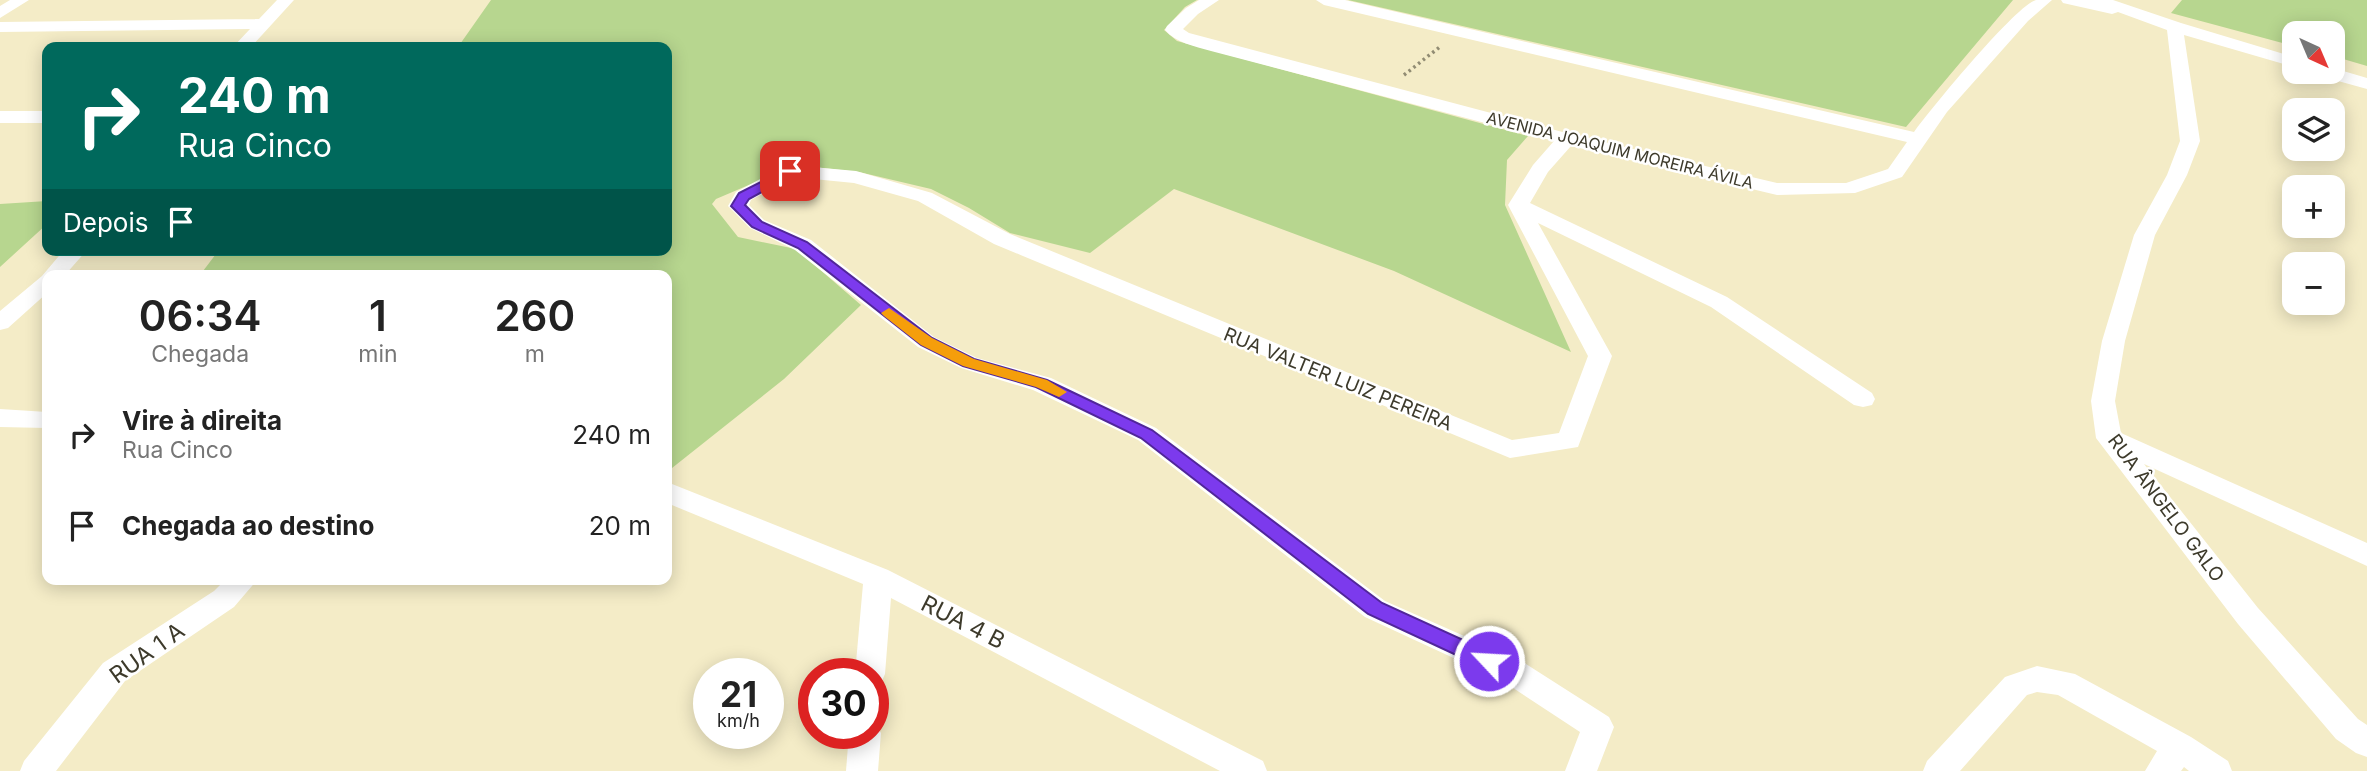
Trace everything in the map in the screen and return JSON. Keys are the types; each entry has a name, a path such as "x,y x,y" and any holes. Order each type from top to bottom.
{"street":[{"path":"0,13 21,0"},
{"path":"246,42 286,0"},
{"name":"AVENIDA JOAQUIM MOREIRA ÁVILA","path":"1211,0 1192,11 1174,30 1183,37 1206,44 1567,139 1777,189 1848,189 1895,173 1949,98 2022,18 2045,0"},
{"path":"1324,0 1918,139"},
{"path":"2069,0 2137,14"},
{"path":"2098,0 2175,27 2282,58"},
{"path":"0,27 261,24"},
{"name":"RUA ÂNGELO GALO","path":"2175,27 2190,141 2186,156 2146,230 2111,345 2103,424 2109,438 2248,615 2347,729 2367,743"},
{"path":"2345,78 2367,84"},
{"path":"0,117 42,117"},
{"path":"1567,139 1539,169 1518,205 1719,302 1863,399"},
{"name":"RUA VALTER LUIZ PEREIRA","path":"1518,205 1600,356 1569,441 1510,449 1002,239 925,197 856,177 790,171 743,196 738,206 757,225 803,245 926,342 969,363 1042,384 1147,434 1375,608 1512,671 1598,727 1581,771"},
{"path":"58,270 70,256"},
{"path":"0,323 42,285"},
{"path":"0,418 42,420"},
{"path":"2109,438 2367,555"},
{"name":"RUA 4 B","path":"672,494 878,578 1251,771"},
{"path":"871,658 878,578"},
{"name":"RUA 1 A","path":"36,771 114,672 224,598 238,585"},
{"path":"1940,771 2017,686 2037,679 2064,682 2171,759 2217,771"},
{"path":"862,771 864,749"}],"path":[{"path":"1385,90 1461,30"}],"green space":[{"path":"491,0 1197,0 1185,7 1164,30 1177,41 1528,136 1507,160 1505,205 1571,352 1394,271 1174,189 1090,253 1010,233 931,189 859,172 796,165 716,199 712,204 738,237 796,249 861,305 784,379 672,468 672,270 204,270 214,256 672,256 672,42 462,42"},
{"path":"1348,0 2013,0 1906,127"},
{"path":"2182,0 2367,0 2367,66 2345,60 2345,21 2282,21 2282,43 2171,13"},
{"path":"42,201 42,229 0,267 0,204"}],"slow traffic":[{"path":"889,313 926,342 969,363 1042,384 1059,392"}],"route":[{"path":"790,171 743,196 738,206 757,225 803,245 926,342 969,363 1042,384 1147,434 1375,608 1489,661"}]}
